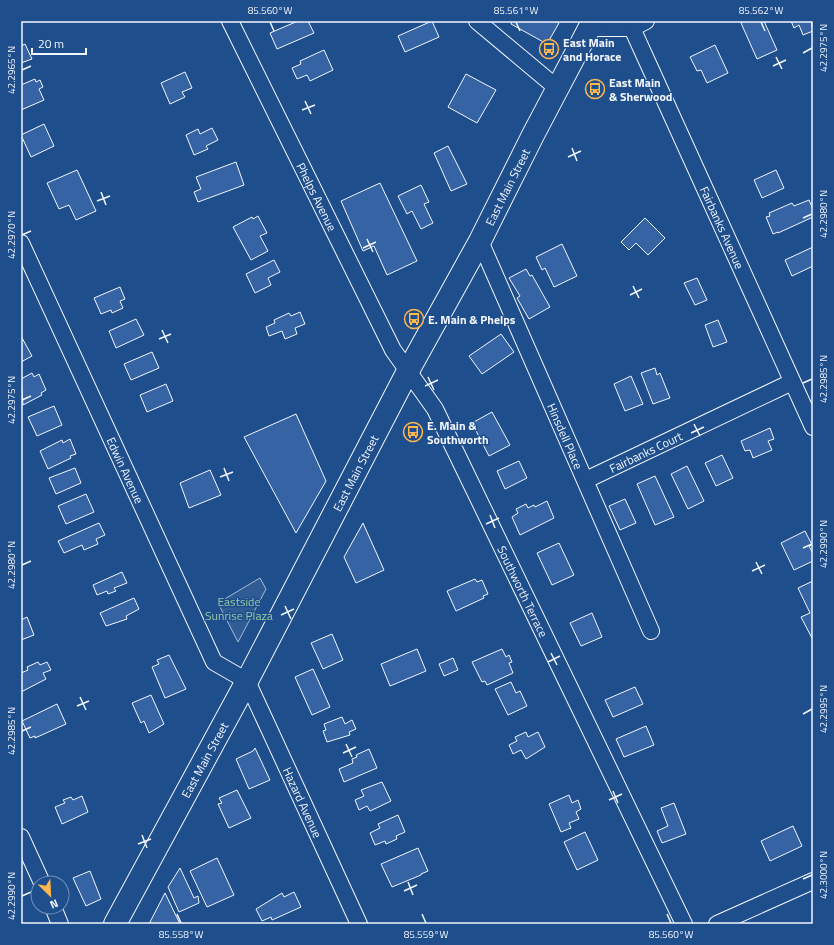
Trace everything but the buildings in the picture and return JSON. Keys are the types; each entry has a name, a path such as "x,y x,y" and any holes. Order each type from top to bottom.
{"street":[{"name":"Phelps Avenue","path":"230,21 393,350 408,370"},
{"path":"477,21 558,88"},
{"path":"592,25 639,24"},
{"name":"Fairbanks Avenue","path":"639,24 792,382 813,427"},
{"name":"East Main Street","path":"115,924 247,681 408,370 480,241 592,25"},
{"name":"Hinsdell Place","path":"480,241 651,631"},
{"name":"Edwin Avenue","path":"21,243 214,662 247,681"},
{"name":"Southworth Terrace","path":"408,370 435,409 684,924"},
{"name":"Fairbanks Court","path":"586,480 792,382"},
{"name":"Hazard Avenue","path":"247,681 359,924"},
{"path":"21,837 38,875"},
{"path":"717,924 813,882"}],"shaded area":[{"name":"Eastside Sunrise Plaza","path":"260,578 266,589 238,642 218,603"}],"place":[{"name":"East Main and Horace","path":"549,49"},
{"name":"East Main & Sherwood","path":"595,89"},
{"name":"E. Main & Phelps","path":"414,319"},
{"name":"E. Main & Southworth","path":"413,432"}]}
